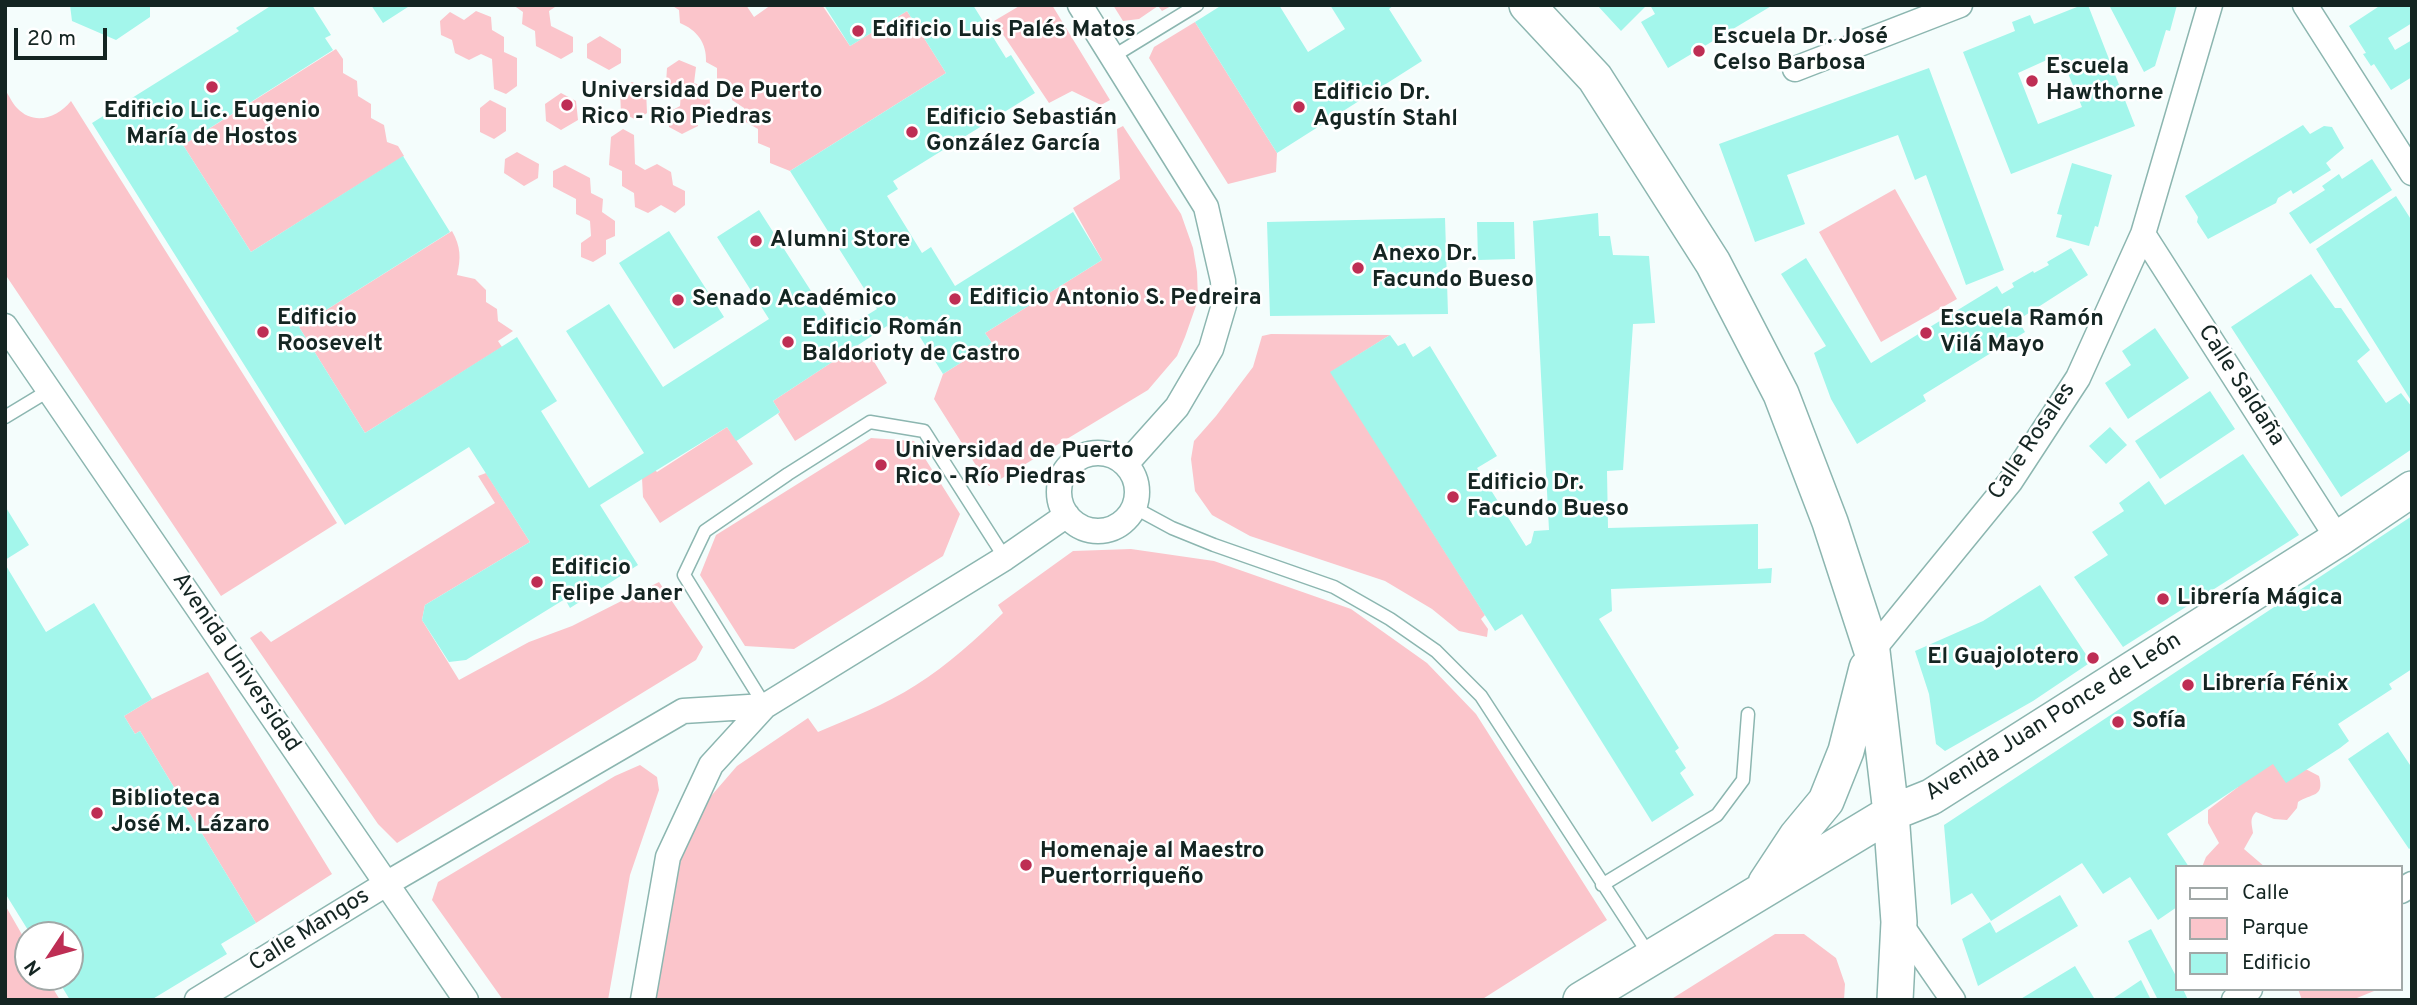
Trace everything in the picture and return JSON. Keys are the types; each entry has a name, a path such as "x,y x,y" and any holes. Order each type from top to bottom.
{"street":[{"path":"1080,5 1206,207 1223,281 1223,305 1211,349 1177,407 1126,464"},
{"path":"1527,5 1595,78 1713,263 1781,394 1830,522 1871,651 1891,813 1899,922 1895,1000"},
{"path":"1795,69 1960,5"},
{"name":"Calle Rosales","path":"1871,651 2010,481 2078,378 2143,234 2210,5"},
{"path":"2305,5 2412,173"},
{"name":"Calle Saldaña","path":"2143,234 2338,539"},
{"name":"Avenida Universidad","path":"5,326 466,1000"},
{"path":"1097,452 1112,455 1126,464 1135,476 1138,491 1135,508 1128,519 1115,528 1100,532 1084,529 1071,521 1062,508 1059,493 1061,478 1069,464 1082,456 1097,452"},
{"name":"Avenida Juan Ponce de León","path":"1581,1000 1891,813 1931,797 2338,539 2412,489"},
{"path":"643,1000 668,857 711,765 765,706 1005,558 1067,515"},
{"path":"1761,891 1797,836 1826,801 1846,751 1871,651"},
{"name":"Calle Mangos","path":"197,1000 386,884 683,711 765,706"},
{"path":"1899,922 1953,1000"}],"lane":[{"path":"1112,57 1197,5"},
{"path":"5,417 48,391"},
{"path":"765,706 684,575 705,531 870,422 924,431 1005,558"},
{"path":"1135,508 1172,528 1214,545 1334,587 1390,619 1436,651 1481,695 1650,956"},
{"path":"1602,885 1717,815 1743,780 1748,714"}],"green space":[{"path":"513,5 558,5 549,11 551,26 573,37 573,52 561,59 536,46 535,31 522,24 523,12"},
{"path":"671,5 746,5 754,17 771,5 822,5 850,46 907,11 946,73 790,171 770,163 770,148 758,143 758,129 744,121 744,108 732,100 731,86 717,80 717,68 706,62 705,49 700,38 680,23 679,10"},
{"path":"1021,5 1052,5 1110,100 1101,105 1072,91 1049,103 994,21"},
{"path":"1113,5 1173,5 1162,11 1158,6 1139,19 1123,21"},
{"path":"476,11 491,17 492,30 504,37 504,52 517,58 517,86 506,94 494,89 492,59 481,54 469,60 455,53 452,40 441,35 440,21 450,12 464,20"},
{"path":"1195,22 1277,153 1276,172 1228,184 1149,58 1154,47"},
{"path":"600,36 621,49 621,63 609,70 587,58 587,44"},
{"path":"336,49 343,59 343,73 357,81 358,96 371,104 371,118 384,125 387,142 398,146 404,156 251,252 183,145"},
{"path":"679,60 696,67 694,83 709,89 710,105 698,112 698,126 682,134 669,127 669,112 680,106 681,92 666,84 667,68"},
{"path":"632,82 646,89 647,113 637,120 621,113 620,90"},
{"path":"5,90 17,108 31,117 45,118 59,112 71,101 337,523 221,596 5,274"},
{"path":"561,93 576,101 578,120 561,130 546,121 545,104"},
{"path":"490,100 506,108 506,131 494,139 480,132 480,108"},
{"path":"1123,126 1181,214 1193,248 1198,300 1185,337 1177,356 1148,390 989,486 934,399 943,374 992,343 985,333 1102,260 1073,208 1120,179 1117,129"},
{"path":"623,129 634,135 635,164 645,170 657,164 671,172 673,185 685,191 685,205 675,213 661,205 648,213 635,207 634,193 622,186 622,171 609,165 611,137"},
{"path":"517,152 539,164 538,178 524,186 504,173 505,159"},
{"path":"565,165 590,178 591,193 603,199 602,212 615,221 615,236 606,240 606,254 593,262 581,257 581,243 591,236 590,221 576,214 576,199 553,187 553,171"},
{"path":"1895,189 1957,299 1881,342 1819,232"},
{"path":"452,231 459,253 457,275 475,279 486,290 486,302 497,309 498,321 513,331 498,341 502,347 365,433 299,327"},
{"path":"1390,335 1331,372 1485,615 1481,619 1488,629 1487,637 1459,631 1432,609 1385,581 1250,536 1212,515 1195,491 1191,459 1194,441 1253,367 1262,336"},
{"path":"858,345 866,357 870,355 887,383 795,441 773,401"},
{"path":"727,427 753,464 660,523 643,497 642,478 655,470 657,472"},
{"path":"871,438 914,441 960,514 943,556 794,649 745,646 700,575 716,535"},
{"path":"486,473 530,542 425,605 422,620 459,680 529,642 572,626 659,582 703,647 696,660 397,843 378,824 250,638 261,631 271,642 495,503 478,476"},
{"path":"1131,549 1214,561 1351,609 1427,663 1476,714 1607,920 1481,1000 653,1000 678,860 705,803 737,766 808,718 818,732 880,705 916,685 972,642 1003,613 998,605 1073,551"},
{"path":"208,672 332,874 256,923 140,731 135,734 124,716"},
{"path":"2231,761 2296,764 2319,776 2320,783 2318,792 2298,802 2297,808 2287,820 2274,819 2256,812 2252,817 2253,833 2244,849 2263,865 2203,865 2206,857 2219,843 2208,823 2208,810 2238,787"},
{"path":"640,765 657,777 659,790 630,875 608,1000 503,1000 432,900 438,882 615,776"},
{"path":"5,905 14,921 14,991 55,991 60,1000 5,1000"},
{"path":"1775,934 1804,934 1836,958 1845,984 1844,1000 1670,1000"},
{"path":"2299,991 2374,991 2352,1000 2302,1000"}],"building":[{"path":"70,5 150,5 150,17 116,40 72,21"},
{"path":"272,5 312,5 331,35 325,38 333,50 183,145 251,252 403,156 450,232 299,327 365,433 517,337 557,401 541,411 589,488 644,453 566,331 609,304 663,387 769,319 717,237 759,210 838,333 877,309 790,171 946,73 907,11 850,46 824,5 973,5 1006,58 1011,55 1035,93 893,181 898,189 887,196 922,253 931,247 955,286 1073,212 1102,260 985,333 992,343 943,374 907,316 888,328 887,326 773,401 780,412 738,440 736,441 727,427 600,505 638,565 570,608 565,599 466,660 449,662 422,620 425,605 530,542 469,447 345,525 92,123 239,31 236,28"},
{"path":"371,5 411,5 383,23"},
{"name":"Edificio Dr. Agustín Stahl","path":"1222,5 1279,5 1308,52 1345,29 1330,5 1394,5 1389,9 1422,61 1277,153 1195,22"},
{"path":"1597,5 1647,5 1621,31"},
{"path":"1650,5 1773,5 1668,68 1641,22 1655,14"},
{"path":"2088,5 2135,126 2011,174 1963,52 2015,31 2012,22 2030,15 2034,24","holes":["2060,54 2082,107 2038,124 2018,73"]},
{"path":"2109,5 2177,5 2170,31 2166,30 2155,66 2144,72"},
{"path":"2381,5 2412,5 2412,23 2388,38 2395,50 2412,40 2412,77 2391,90 2374,64 2371,66 2363,54 2366,53 2349,26"},
{"path":"1929,68 2004,270 1966,285 1926,175 1915,180 1898,135 1787,175 1805,224 1755,242 1719,144"},
{"path":"2303,125 2310,134 2324,126 2332,127 2344,148 2326,163 2331,170 2293,194 2291,190 2278,198 2276,203 2208,239 2185,196"},
{"path":"2372,159 2392,190 2310,244 2289,213 2325,190 2322,186 2339,174 2342,179"},
{"path":"2072,163 2112,175 2098,227 2095,226 2089,246 2056,237 2062,215 2057,214"},
{"path":"2396,196 2412,221 2412,402 2316,249"},
{"name":"Edificio Dr. Facundo Bueso","path":"1598,213 1599,236 1610,236 1613,255 1649,256 1655,323 1633,324 1623,470 1607,471 1608,528 1758,524 1758,569 1772,568 1771,583 1611,589 1612,611 1599,619 1679,748 1675,751 1686,768 1680,773 1694,795 1652,822 1522,614 1495,631 1330,372 1390,335 1398,346 1405,343 1413,357 1430,346 1497,456 1477,468 1526,546 1531,543 1534,531 1549,530 1533,221"},
{"name":"Anexo Dr. Facundo Bueso","path":"1445,218 1448,314 1270,316 1267,222"},
{"path":"1477,222 1514,222 1515,259 1478,260"},
{"name":"Senado Académico","path":"669,231 724,317 674,349 619,263"},
{"path":"2071,248 2088,275 2018,320 2025,332 1923,395 1926,401 1857,444 1831,399 1814,353 1826,346 1781,274 1806,258 1871,363 1997,286 2002,294 2014,287 2012,283 2049,265 2047,262"},
{"path":"2311,274 2335,308 2341,308 2370,350 2357,361 2386,403 2401,393 2412,407 2412,449 2341,497 2231,327"},
{"path":"2155,328 2189,378 2128,419 2105,383 2131,365 2122,351"},
{"path":"2210,391 2235,429 2160,479 2135,441"},
{"path":"2110,427 2127,445 2106,464 2089,446"},
{"path":"2243,454 2299,535 2123,647 2074,577 2108,555 2092,532 2124,511 2119,503 2149,481 2165,505"},
{"path":"5,506 29,545 5,560"},
{"path":"2412,516 2412,669 2389,684 2392,689 2338,724 2349,741 2340,748 2286,783 2273,764 2167,834 2188,865 2176,865 2176,908 2158,920 2130,877 2103,894 2082,863 1991,921 1972,893 1951,905 1944,825"},
{"name":"Biblioteca José M. Lázaro","path":"5,564 46,632 94,603 152,699 124,716 135,734 140,731 256,923 221,944 227,954 151,1000 70,1000 65,991 84,991 84,921 22,921 5,893"},
{"path":"2040,585 2091,662 2033,701 1945,751 1936,744 1929,694 1915,651 1983,621"},
{"path":"2388,732 2412,768 2412,847 2409,849 2348,759"},
{"path":"2060,895 2078,926 1978,986 1962,939 1990,922 1996,933"},
{"path":"2151,929 2176,976 2176,991 2184,991 2188,1000 2158,1000 2128,941"},
{"path":"2075,966 2094,998 2019,1000"},
{"path":"2141,980 2151,1000 2111,1000"}],"place":[{"name":"Edificio Luis Palés Matos","path":"858,31"},
{"name":"Escuela Dr. José Celso Barbosa","path":"1699,51"},
{"name":"Escuela Hawthorne","path":"2032,81"},
{"name":"Edificio Lic. Eugenio María de Hostos","path":"212,87"},
{"name":"Universidad De Puerto Rico - Rio Piedras","path":"567,105"},
{"name":"Edificio Dr. Agustín Stahl","path":"1299,107"},
{"name":"Edificio Sebastián González García","path":"912,132"},
{"name":"Alumni Store","path":"756,241"},
{"name":"Anexo Dr. Facundo Bueso","path":"1358,268"},
{"name":"Edificio Antonio S. Pedreira","path":"955,299"},
{"name":"Senado Académico","path":"678,300"},
{"name":"Edificio Roosevelt","path":"263,332"},
{"name":"Escuela Ramón Vilá Mayo","path":"1926,333"},
{"name":"Edificio Román Baldorioty de Castro","path":"788,342"},
{"name":"Universidad de Puerto Rico - Río Piedras","path":"881,465"},
{"name":"Edificio Dr. Facundo Bueso","path":"1453,497"},
{"name":"Edificio Felipe Janer","path":"537,582"},
{"name":"Librería Mágica","path":"2163,599"},
{"name":"El Guajolotero","path":"2093,658"},
{"name":"Librería Fénix","path":"2188,685"},
{"name":"Sofía","path":"2118,722"},
{"name":"Biblioteca José M. Lázaro","path":"97,813"},
{"name":"Homenaje al Maestro Puertorriqueño","path":"1026,865"}]}
